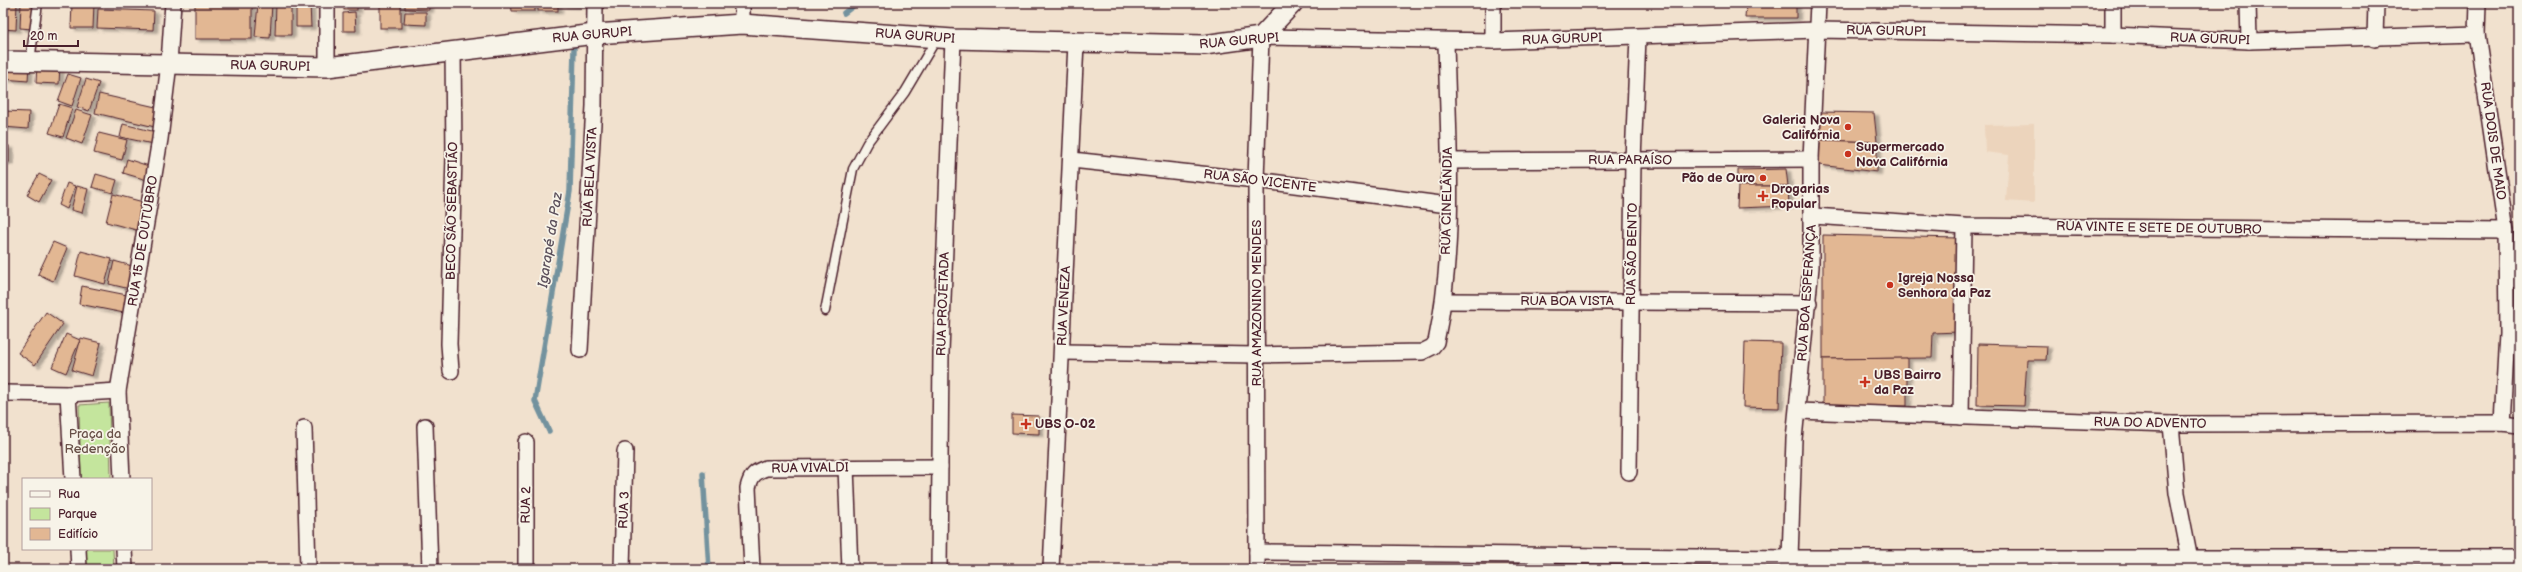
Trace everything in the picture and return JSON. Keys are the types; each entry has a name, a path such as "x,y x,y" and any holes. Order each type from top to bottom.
{"street":[{"name":"RUA 15 DE OUTUBRO","path":"122,478 118,391 160,139 169,63 173,3"},
{"path":"327,3 327,67"},
{"name":"RUA BELA VISTA","path":"580,350 594,106 595,3"},
{"path":"742,3 742,24"},
{"path":"1261,37 1293,3"},
{"path":"1493,3 1493,41"},
{"name":"RUA BOA ESPERANÇA","path":"1790,558 1794,439 1809,303 1813,216 1811,159 1818,3"},
{"path":"2113,3 2113,35"},
{"path":"2248,3 2249,41"},
{"path":"2375,38 2376,3"},
{"name":"RUA DOIS DE MAIO","path":"2478,3 2477,34 2506,231 2507,334 2502,423"},
{"name":"RUA GURUPI","path":"3,60 327,67 453,50 595,34 742,24 945,38 1076,43 1204,45 1261,37 1493,41 1817,30 2113,35 2249,41 2477,34"},
{"name":"RUA AMAZONINO MENDES","path":"1257,569 1256,180 1261,37"},
{"name":"RUA SÃO BENTO","path":"1629,472 1633,160 1638,37"},
{"name":"RUA PROJETADA","path":"939,569 945,38"},
{"name":"RUA CINELÂNDIA","path":"1257,355 1422,352 1432,347 1436,342 1444,301 1448,205 1446,41"},
{"name":"RUA VENEZA","path":"1051,569 1056,428 1062,352 1072,160 1076,43"},
{"name":"BECO SÃO SEBASTIÃO","path":"451,371 449,344 454,156 453,50"},
{"name":"RUA PARAÍSO","path":"1448,161 1811,159"},
{"name":"RUA SÃO VICENTE","path":"1072,160 1256,180 1448,205"},
{"name":"RUA VINTE E SETE DE OUTUBRO","path":"1813,216 1964,226 2506,231"},
{"path":"1961,417 1964,226"},
{"name":"RUA BOA VISTA","path":"1444,301 1809,303"},
{"path":"1062,352 1257,355"},
{"path":"3,393 68,394 118,391"},
{"path":"68,394 74,478"},
{"name":"RUA DO ADVENTO","path":"1798,411 2171,424 2502,423 2519,425"},
{"path":"2171,424 2177,493 2190,559"},
{"path":"425,426 430,569"},
{"path":"304,428 308,569"},
{"name":"RUA 2","path":"526,442 526,569"},
{"name":"RUA 3","path":"622,569 625,451"},
{"path":"846,467 850,569"},
{"name":"RUA VIVALDI","path":"752,569 748,488 750,478 755,472 766,468 940,467"},
{"path":"78,550 79,569"},
{"path":"124,550 125,569"},
{"path":"1257,552 1790,558 2190,559 2236,564 2519,558"}],"lane":[{"path":"30,61 38,3"},
{"path":"825,312 853,169 867,143 945,38"}],"shaded area":[{"path":"2034,124 2034,203 2006,201 2009,155 1985,152 1984,125"}],"green space":[{"name":"Praça da Redenção","path":"109,403 111,478 81,478 79,405"},
{"path":"84,550 113,550 114,569 84,569"}],"building":[{"path":"3,3 17,3 16,30 3,29"},
{"path":"21,3 33,3 32,29 20,28"},
{"path":"72,3 94,3 93,28 71,28"},
{"path":"195,3 252,3 252,39 195,39"},
{"path":"258,3 272,3 270,38 255,37"},
{"path":"276,3 291,3 291,35 275,35"},
{"path":"296,3 310,3 311,27 296,27"},
{"path":"344,3 357,3 357,10 344,10"},
{"path":"380,3 401,3 401,28 380,28"},
{"path":"405,3 429,3 429,10 405,9"},
{"path":"511,3 535,3 535,11 512,11"},
{"path":"538,3 558,3 558,11 538,11"},
{"path":"561,3 581,3 581,6 561,5"},
{"path":"1746,3 1796,3 1796,18 1745,18"},
{"path":"98,9 154,11 153,30 97,28"},
{"path":"355,12 356,31 343,31 343,13"},
{"path":"405,12 426,12 426,25 404,24"},
{"path":"4,62 29,63 28,81 3,79"},
{"path":"37,63 60,64 59,84 36,83"},
{"path":"68,74 81,78 72,106 58,101"},
{"path":"86,79 99,83 89,111 77,107"},
{"path":"99,94 160,108 155,127 95,113"},
{"path":"59,104 72,108 63,137 49,133"},
{"path":"76,110 92,115 82,144 66,138"},
{"path":"4,111 29,112 28,129 3,127"},
{"name":"Galeria Nova Califórnia","path":"1821,112 1874,113 1877,142 1820,140"},
{"path":"123,124 156,132 153,144 120,137"},
{"path":"99,133 127,140 122,160 94,153"},
{"name":"Supermercado Nova Califórnia","path":"1820,140 1877,142 1877,172 1819,165"},
{"path":"3,146 9,146 9,162 3,162"},
{"path":"127,159 152,167 147,180 123,173"},
{"name":"Pão de Ouro","path":"1786,169 1788,186 1738,186 1738,170"},
{"path":"39,174 51,180 39,202 27,195"},
{"path":"96,174 117,180 113,193 92,187"},
{"path":"67,183 75,186 67,209 59,205"},
{"path":"77,186 88,189 82,213 71,210"},
{"name":"Drogarias Popular","path":"1738,186 1788,186 1789,206 1737,208"},
{"path":"113,194 147,203 140,231 106,222"},
{"name":"Igreja Nossa Senhora da Paz","path":"1823,235 1959,238 1958,332 1933,333 1932,358 1823,359"},
{"path":"53,242 67,248 53,281 38,274"},
{"path":"81,251 112,259 105,284 75,276"},
{"path":"114,261 136,267 130,289 109,284"},
{"path":"82,286 127,295 124,313 79,304"},
{"path":"46,312 63,324 35,365 18,353"},
{"path":"66,334 80,340 66,373 52,367"},
{"path":"81,338 101,343 92,376 72,370"},
{"path":"1745,342 1781,343 1779,408 1743,407"},
{"path":"1978,344 2047,346 2046,360 2027,360 2024,406 1977,405"},
{"name":"UBS Bairro da Paz","path":"1907,358 1907,406 1823,405 1823,359"},
{"name":"UBS O-02","path":"1012,415 1039,416 1039,434 1012,433"}],"waterway":[{"name":"Igarapé da Paz","path":"844,13 857,3"},
{"name":"Igarapé da Paz","path":"549,431 535,401 570,191 574,49"},
{"name":"Igarapé da Paz","path":"703,473 709,569"}],"place":[{"name":"Galeria Nova Califórnia","path":"1848,127"},
{"name":"Supermercado Nova Califórnia","path":"1848,154"},
{"name":"Pão de Ouro","path":"1763,178"},
{"name":"Drogarias Popular","path":"1763,196"},
{"name":"Igreja Nossa Senhora da Paz","path":"1890,285"},
{"name":"UBS Bairro da Paz","path":"1865,382"},
{"name":"UBS O-02","path":"1026,424"}]}
